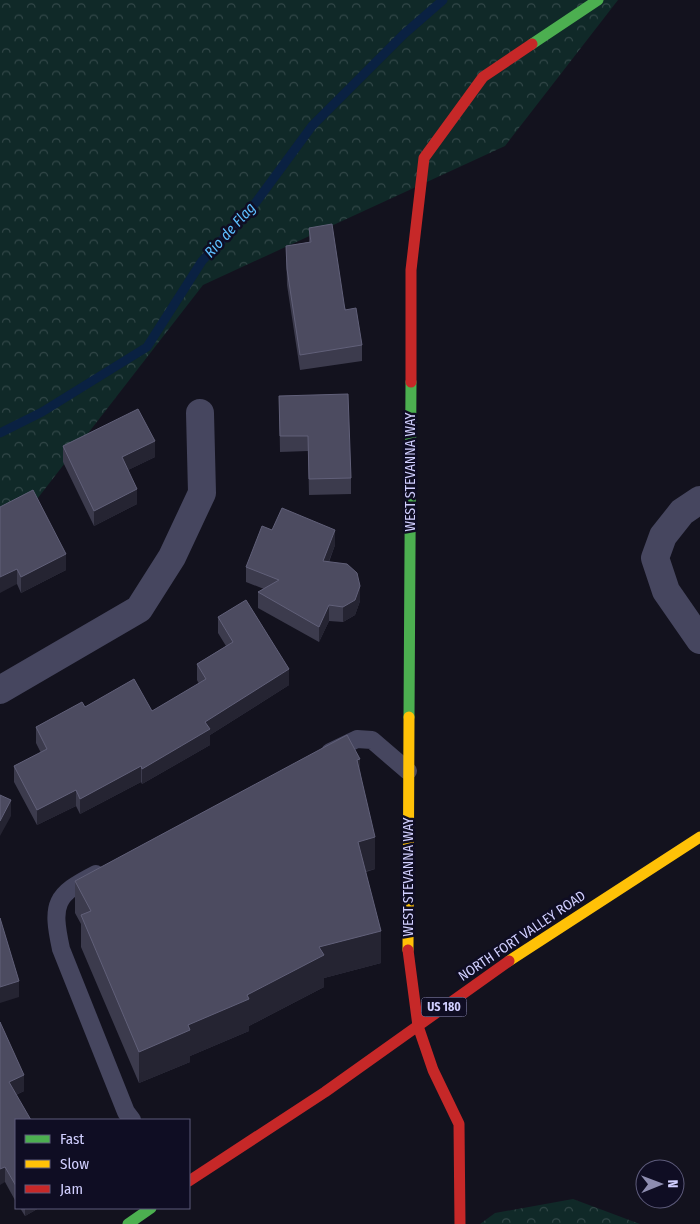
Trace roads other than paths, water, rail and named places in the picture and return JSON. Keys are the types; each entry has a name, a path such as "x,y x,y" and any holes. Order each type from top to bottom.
{"street":[{"name":"WEST STEVANNA WAY","path":"460,1224 459,1124 433,1070 418,1026 408,962 411,270 424,158 483,77 598,0"},
{"path":"0,690 139,609 172,557 202,493 200,413"},
{"path":"700,500 682,512 663,536 656,558 666,591 700,640"},
{"name":"NORTH FORT VALLEY ROAD","path":"190,1177 325,1092 500,967 700,836"},
{"path":"128,1224 150,1209"}],"lane":[{"path":"313,761 357,739 372,740 408,772"},
{"path":"113,865 70,888 58,904 56,925 61,949 126,1112 131,1119"}],"waterway":[{"name":"Rio de Flag","path":"0,433 42,412 147,347 202,261 251,209 312,126 404,34 443,0"}]}
